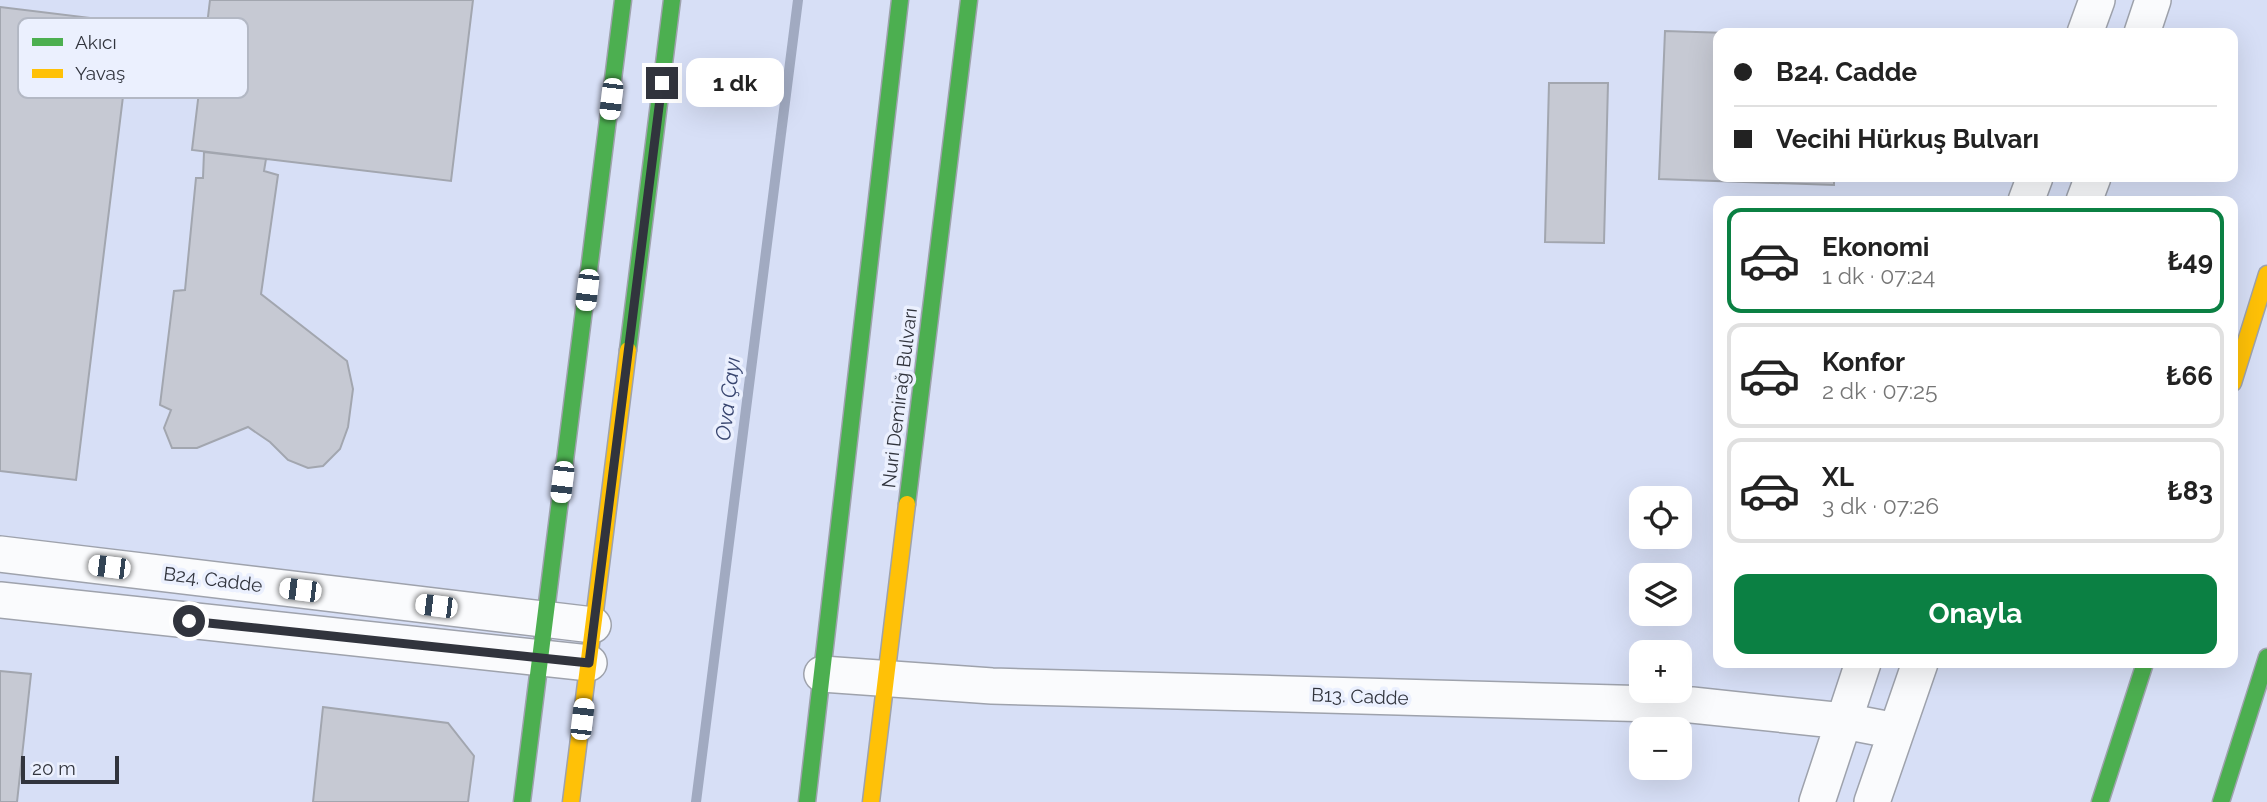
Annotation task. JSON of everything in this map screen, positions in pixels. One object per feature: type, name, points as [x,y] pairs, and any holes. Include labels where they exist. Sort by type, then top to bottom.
[{"type":"main road","points":[[522,802],[623,0]]},
{"type":"main road","points":[[571,802],[672,0]]},
{"type":"main road","points":[[807,802],[900,0]]},
{"type":"main road","name":"Nuri Demirağ Bulvarı","points":[[871,802],[969,0]]},
{"type":"main road","points":[[2238,367],[2267,274]]},
{"type":"main road","points":[[2221,802],[2267,657]]},
{"type":"main road","points":[[2100,802],[2143,668]]},
{"type":"street","points":[[2087,28],[2097,0]]},
{"type":"street","points":[[2144,28],[2153,0]]},
{"type":"street","name":"B24. Cadde","points":[[0,554],[593,625]]},
{"type":"street","points":[[0,600],[589,663]]},
{"type":"street","points":[[1817,802],[1861,668]]},
{"type":"street","points":[[1872,802],[1918,668]]},
{"type":"street","name":"B13. Cadde","points":[[822,674],[1006,686],[1692,705],[1844,721],[1896,731]]},
{"type":"shaded area","points":[[0,0],[2267,0],[2267,802],[0,802]]},
{"type":"building","points":[[210,0],[473,0],[451,181],[192,150],[198,98],[248,98],[248,18],[208,18]]},
{"type":"building","points":[[0,7],[91,18],[18,18],[18,98],[123,98],[76,480],[0,471]]},
{"type":"building","points":[[1665,31],[1713,33],[1713,181],[1659,179]]},
{"type":"building","points":[[1549,83],[1608,83],[1604,243],[1545,242]]},
{"type":"building","points":[[204,152],[266,159],[264,171],[278,175],[261,294],[347,361],[353,389],[348,427],[340,449],[323,466],[308,468],[288,460],[270,442],[248,427],[197,448],[172,448],[164,428],[171,410],[160,405],[174,291],[185,290],[196,178],[203,178]]},
{"type":"building","points":[[1746,182],[1834,182],[1834,185]]},
{"type":"building","points":[[0,671],[31,674],[17,802],[0,802]]},
{"type":"building","points":[[323,707],[448,723],[474,756],[468,802],[313,802]]},
{"type":"waterway","name":"Ova Çayı","points":[[696,802],[798,0]]},
{"type":"traffic: fast","points":[[522,802],[623,0]]},
{"type":"traffic: fast","points":[[628,350],[672,0]]},
{"type":"traffic: fast","points":[[807,802],[900,0]]},
{"type":"traffic: fast","points":[[907,504],[969,0]]},
{"type":"traffic: fast","points":[[2221,802],[2267,657]]},
{"type":"traffic: fast","points":[[2100,802],[2143,668]]},
{"type":"traffic: slow","points":[[2238,367],[2267,274]]},
{"type":"traffic: slow","points":[[571,802],[628,350]]},
{"type":"traffic: slow","points":[[871,802],[907,504]]},
{"type":"route","points":[[189,621],[589,663],[662,83]]}]
